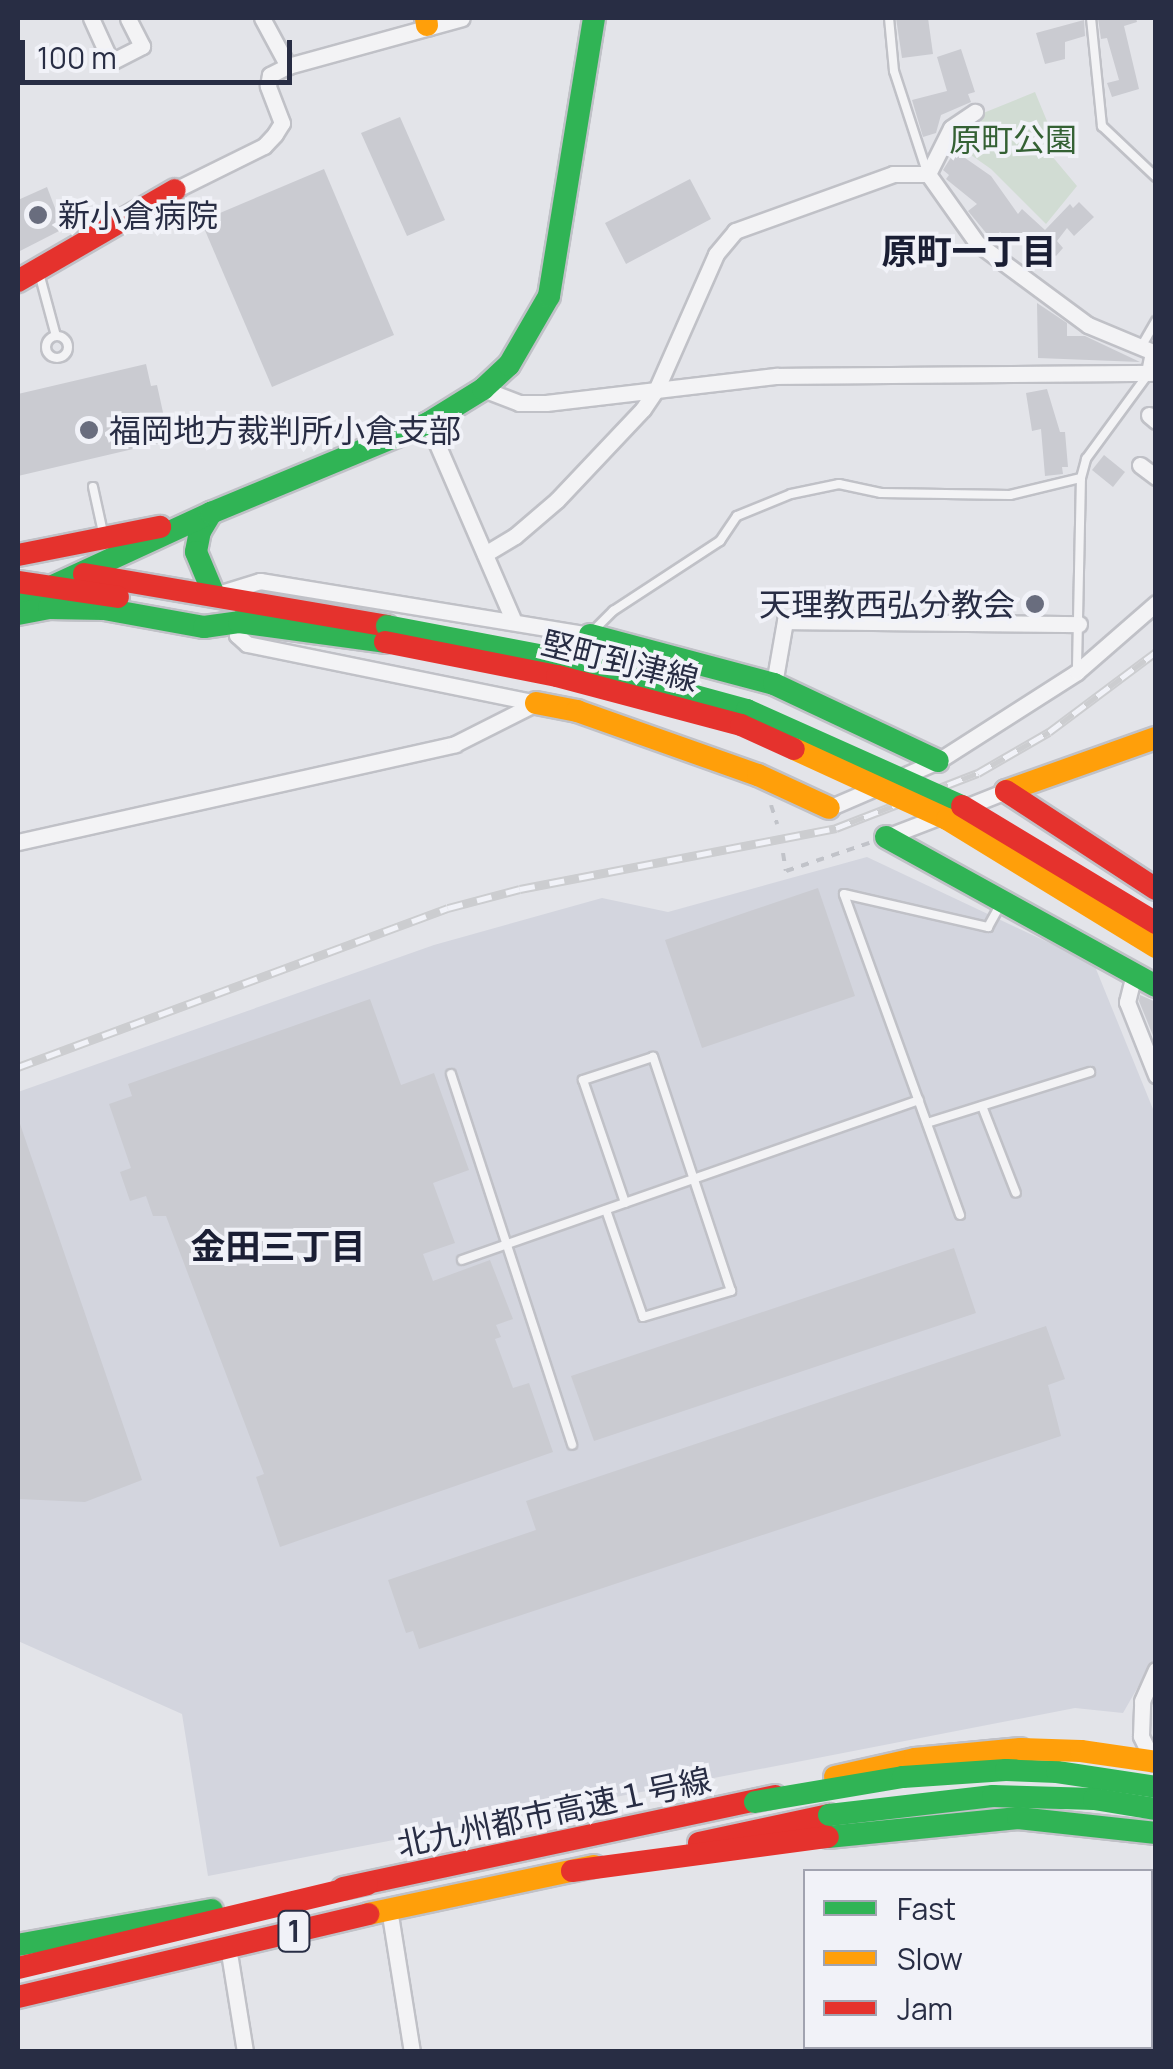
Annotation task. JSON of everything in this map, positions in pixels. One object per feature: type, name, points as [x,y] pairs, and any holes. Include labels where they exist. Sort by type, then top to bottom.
[{"type":"main road","points":[[18,555],[92,557],[428,424],[483,389],[527,340],[549,296],[594,18]]},
{"type":"main road","points":[[28,275],[175,190]]},
{"type":"main road","points":[[20,584],[54,578],[145,532],[211,513]]},
{"type":"main road","points":[[211,513],[200,531],[196,552],[214,595]]},
{"type":"main road","points":[[92,557],[102,594]]},
{"type":"main road","name":"堅町到津線","points":[[20,584],[92,557],[214,595],[557,676],[741,726],[947,820],[1156,947]]},
{"type":"main road","points":[[54,578],[102,594],[214,613],[239,622]]},
{"type":"main road","name":"堅町到津線","points":[[18,614],[74,607],[204,627],[239,622],[386,634],[560,660],[747,710],[960,804],[1156,924]]},
{"type":"main road","points":[[590,635],[774,684],[938,761]]},
{"type":"main road","points":[[536,703],[577,711],[758,774],[829,808]]},
{"type":"main road","points":[[1006,792],[1156,738]]},
{"type":"main road","points":[[1006,792],[1156,889]]},
{"type":"main road","points":[[886,837],[1156,986]]},
{"type":"main road","name":"北九州都市高速１号線","points":[[18,1968],[367,1884],[755,1802],[903,1777],[1006,1770],[1156,1774]]},
{"type":"main road","points":[[18,1955],[306,1905],[813,1799],[985,1776],[1156,1774],[1149,1813],[992,1805],[856,1822],[391,1921],[18,2011]]},
{"type":"main road","name":"1","points":[[572,1871],[830,1814],[993,1796],[1094,1799],[1149,1813]]},
{"type":"main road","points":[[572,1871],[964,1820],[1077,1820],[1156,1832]]},
{"type":"main road","name":"北九州都市高速１号線","points":[[18,1976],[352,1916],[572,1871]]},
{"type":"main road","name":"北九州都市高速１号線","points":[[18,1945],[367,1884]]},
{"type":"main road","name":"北九州都市高速１号線","points":[[18,1997],[352,1916]]},
{"type":"street","points":[[91,18],[112,62],[142,46],[128,18]]},
{"type":"street","points":[[262,18],[288,66]]},
{"type":"street","points":[[175,190],[264,146],[276,134],[282,124],[268,86],[270,75],[426,22],[462,18]]},
{"type":"street","points":[[928,174],[951,128],[975,112]]},
{"type":"street","points":[[485,554],[515,536],[557,500],[657,388],[716,254],[735,231],[893,174],[928,174]]},
{"type":"street","points":[[483,389],[519,403],[546,403],[776,376],[1152,373],[1153,352],[1088,325],[977,243],[928,174]]},
{"type":"street","points":[[428,424],[513,620]]},
{"type":"street","points":[[1140,465],[1156,478]]},
{"type":"street","points":[[214,595],[260,581],[590,635]]},
{"type":"street","points":[[829,808],[938,761],[1077,672],[1156,602]]},
{"type":"street","points":[[774,684],[784,621],[1079,624]]},
{"type":"street","points":[[239,622],[237,635],[247,644],[536,703]]},
{"type":"street","points":[[18,842],[455,744],[536,703]]},
{"type":"street","points":[[886,837],[1006,792]]},
{"type":"street","points":[[1134,974],[1128,1002],[1156,1075]]},
{"type":"street","points":[[1156,1670],[1142,1701],[1141,1736],[1156,1774]]},
{"type":"street","points":[[391,1921],[412,2052]]},
{"type":"street","points":[[230,1959],[245,2052]]},
{"type":"lane","points":[[889,18],[894,71],[928,174]]},
{"type":"lane","points":[[1091,18],[1102,126],[1156,177]]},
{"type":"lane","points":[[28,275],[56,336]]},
{"type":"lane","points":[[1141,348],[1156,321]]},
{"type":"lane","points":[[1077,672],[1082,478],[1086,459],[1152,373]]},
{"type":"lane","points":[[590,635],[612,612],[720,541],[736,516],[791,494],[840,484],[881,492],[1010,495],[1082,478]]},
{"type":"lane","points":[[92,557],[93,487]]},
{"type":"lane","points":[[960,1215],[844,894],[988,927],[1004,899]]},
{"type":"lane","points":[[606,1210],[644,1317],[731,1291],[653,1057],[583,1080],[625,1203]]},
{"type":"lane","points":[[927,1123],[1090,1072]]},
{"type":"lane","points":[[450,1074],[572,1445]]},
{"type":"lane","points":[[462,1260],[919,1100]]},
{"type":"lane","points":[[982,1106],[1016,1193]]},
{"type":"path","points":[[783,853],[786,870],[886,837]]},
{"type":"shaded area","points":[[867,857],[1094,964],[1155,1114],[1155,1657],[1123,1713],[1075,1708],[208,1876],[182,1714],[18,1641],[18,1092],[434,945],[602,898],[668,912]]},
{"type":"green space","name":"原町公園","points":[[1035,92],[1057,148],[1051,155],[1077,186],[1046,224],[991,169],[951,141],[961,122]]},
{"type":"building","points":[[896,18],[928,18],[933,54],[902,58]]},
{"type":"building","points":[[1098,18],[1136,18],[1137,22],[1124,26],[1139,89],[1112,97],[1107,83],[1119,80],[1107,38],[1101,39]]},
{"type":"building","points":[[1084,20],[1085,36],[1065,42],[1065,59],[1045,64],[1036,33]]},
{"type":"building","points":[[961,49],[975,92],[968,94],[971,102],[941,115],[936,133],[923,137],[912,100],[947,91],[937,57]]},
{"type":"building","points":[[400,117],[445,220],[407,236],[361,133]]},
{"type":"building","points":[[955,151],[991,176],[1018,214],[1022,209],[1045,230],[1070,204],[1073,208],[1079,202],[1094,217],[1074,236],[1067,228],[1057,241],[1063,248],[1056,256],[1026,232],[1014,245],[1000,232],[991,239],[968,211],[977,204],[946,179],[949,175],[943,170]]},
{"type":"building","points":[[324,169],[394,335],[272,387],[201,221]]},
{"type":"building","points":[[690,179],[711,219],[626,264],[605,223]]},
{"type":"building","name":"新小倉病院","points":[[47,187],[63,229],[18,252],[18,200]]},
{"type":"building","points":[[1037,303],[1067,323],[1067,336],[1085,336],[1140,362],[1038,358]]},
{"type":"building","name":"福岡地方裁判所小倉支部","points":[[146,364],[151,386],[157,385],[164,417],[158,418],[163,442],[18,476],[18,394]]},
{"type":"building","points":[[1047,389],[1060,432],[1065,432],[1068,467],[1062,467],[1063,474],[1045,476],[1041,429],[1032,431],[1026,393]]},
{"type":"building","points":[[1104,455],[1125,472],[1113,487],[1092,470]]},
{"type":"building","points":[[818,888],[855,996],[702,1048],[665,940]]},
{"type":"building","points":[[1140,995],[1156,1002],[1156,1043],[1139,1001]]},
{"type":"building","points":[[370,999],[401,1085],[434,1073],[469,1170],[433,1183],[455,1243],[423,1254],[433,1281],[490,1260],[513,1319],[496,1325],[501,1337],[495,1339],[513,1388],[529,1383],[553,1452],[280,1547],[256,1477],[264,1474],[166,1216],[153,1216],[146,1196],[130,1201],[120,1172],[131,1168],[109,1104],[132,1096],[128,1084]]},
{"type":"building","points":[[18,1118],[142,1480],[85,1502],[18,1499]]},
{"type":"building","points":[[954,1248],[976,1313],[594,1441],[571,1376]]},
{"type":"building","points":[[1046,1326],[1065,1379],[1048,1385],[1061,1436],[419,1649],[413,1631],[406,1633],[388,1580],[536,1530],[526,1501]]},
{"type":"railway","points":[[18,1067],[448,908],[520,889],[836,828],[978,773],[1049,732],[1156,652]]},
{"type":"traffic: fast","points":[[18,602],[211,513],[428,423],[483,389],[509,365],[549,296],[594,18]]},
{"type":"traffic: fast","points":[[211,513],[200,531],[196,552],[214,595]]},
{"type":"traffic: fast","points":[[18,614],[49,608],[104,609],[204,627],[239,622],[385,642]]},
{"type":"traffic: fast","points":[[387,626],[560,659],[747,710],[962,806]]},
{"type":"traffic: fast","points":[[590,635],[774,684],[938,761]]},
{"type":"traffic: fast","points":[[886,837],[1156,986]]},
{"type":"traffic: fast","points":[[755,1802],[903,1777],[1006,1770],[1057,1772],[1156,1787]]},
{"type":"traffic: fast","points":[[829,1815],[993,1796],[1094,1799],[1156,1809]]},
{"type":"traffic: fast","points":[[828,1837],[1018,1818],[1156,1833]]},
{"type":"traffic: fast","points":[[18,1945],[212,1910]]},
{"type":"traffic: slow","points":[[426,18],[427,25]]},
{"type":"traffic: slow","points":[[536,703],[577,711],[758,775],[829,808]]},
{"type":"traffic: slow","points":[[1006,791],[1156,738]]},
{"type":"traffic: slow","points":[[794,749],[947,819],[1156,947]]},
{"type":"traffic: slow","points":[[835,1777],[915,1759],[1021,1749]]},
{"type":"traffic: slow","points":[[1021,1749],[1081,1751],[1156,1762]]},
{"type":"traffic: slow","points":[[368,1914],[594,1866]]},
{"type":"traffic: jam","points":[[18,281],[175,190]]},
{"type":"traffic: jam","points":[[18,555],[160,527]]},
{"type":"traffic: jam","points":[[84,574],[387,626]]},
{"type":"traffic: jam","points":[[18,582],[118,597]]},
{"type":"traffic: jam","points":[[385,642],[557,676],[741,725],[794,749]]},
{"type":"traffic: jam","points":[[1006,791],[1156,889]]},
{"type":"traffic: jam","points":[[962,806],[1156,923]]},
{"type":"traffic: jam","points":[[343,1888],[775,1796]]},
{"type":"traffic: jam","points":[[699,1843],[829,1815]]},
{"type":"traffic: jam","points":[[572,1871],[828,1837]]},
{"type":"traffic: jam","points":[[18,1968],[367,1884]]},
{"type":"traffic: jam","points":[[18,1997],[368,1914]]},
{"type":"place","name":"新小倉病院","points":[[38,215]]},
{"type":"place","name":"福岡地方裁判所小倉支部","points":[[89,430]]},
{"type":"place","name":"天理教西弘分教会","points":[[1035,604]]},
{"type":"district","name":"原町一丁目","points":[[969,251]]},
{"type":"district","name":"金田三丁目","points":[[278,1246]]}]
